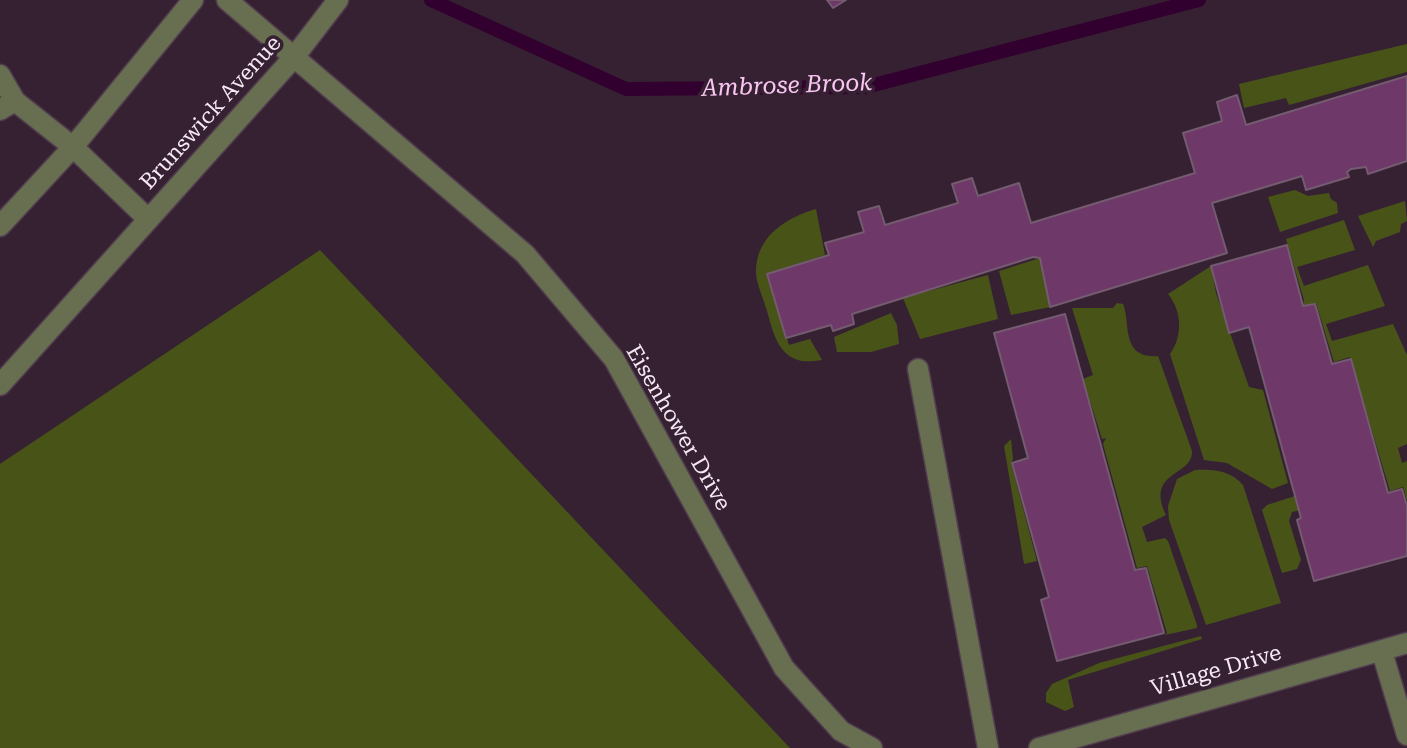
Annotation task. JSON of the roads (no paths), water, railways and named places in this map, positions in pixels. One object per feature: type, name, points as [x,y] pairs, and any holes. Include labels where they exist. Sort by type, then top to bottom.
[{"type":"street","points":[[0,226],[73,147],[193,0]]},
{"type":"street","name":"Eisenhower Drive","points":[[227,0],[525,254],[614,359],[784,668],[841,731],[872,748]]},
{"type":"street","name":"Brunswick Avenue","points":[[0,385],[295,56],[338,0]]},
{"type":"street","points":[[0,75],[7,105]]},
{"type":"street","name":"Brunswick Avenue","points":[[7,105],[73,147],[148,219]]},
{"type":"street","points":[[918,369],[988,748]]},
{"type":"street","name":"Village Drive","points":[[1039,748],[1407,643]]},
{"type":"street","points":[[1382,652],[1407,735]]},
{"type":"waterway","name":"Ambrose Brook","points":[[431,0],[626,89],[866,87],[1199,0]]}]
